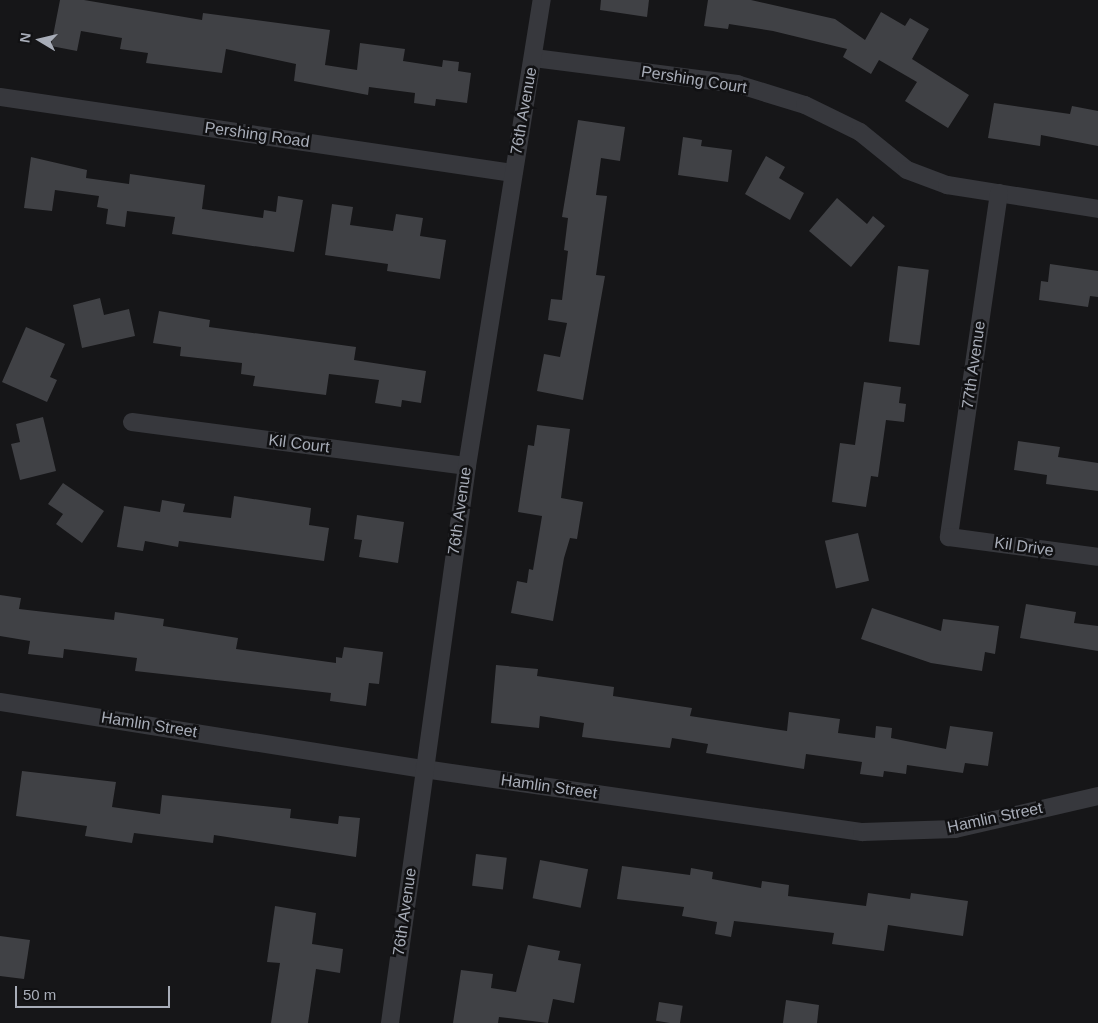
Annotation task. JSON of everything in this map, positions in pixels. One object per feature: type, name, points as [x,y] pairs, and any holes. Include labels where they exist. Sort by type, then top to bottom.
[{"type":"street","name":"76th Avenue","points":[[390,1023],[466,466],[542,0]]},
{"type":"street","name":"Pershing Court","points":[[534,58],[737,84],[805,105],[860,132],[907,170],[947,185],[1098,209]]},
{"type":"street","name":"Pershing Road","points":[[0,97],[513,172]]},
{"type":"street","name":"77th Avenue","points":[[949,537],[999,193]]},
{"type":"street","name":"Kil Court","points":[[132,422],[466,466]]},
{"type":"street","name":"Kil Drive","points":[[949,537],[1098,557]]},
{"type":"street","name":"Hamlin Street","points":[[0,702],[424,769],[862,832],[955,830],[1098,796]]},
{"type":"building","points":[[60,0],[84,0],[202,20],[203,13],[330,30],[325,65],[357,70],[360,43],[405,49],[403,61],[442,67],[443,60],[459,62],[458,71],[471,73],[467,103],[436,99],[435,106],[414,103],[415,93],[369,87],[368,95],[294,81],[296,64],[226,49],[222,73],[146,63],[148,53],[120,49],[122,38],[81,31],[77,51],[51,46]]},
{"type":"building","points":[[601,0],[649,0],[647,17],[600,10]]},
{"type":"building","points":[[708,0],[751,0],[835,19],[865,40],[881,12],[905,26],[910,18],[929,29],[912,59],[969,95],[948,128],[905,101],[917,82],[879,60],[871,74],[843,57],[847,49],[773,31],[729,24],[728,29],[704,26]]},
{"type":"building","points":[[994,103],[1070,114],[1072,106],[1098,111],[1098,146],[1041,135],[1040,146],[988,138]]},
{"type":"building","points":[[578,120],[625,127],[620,161],[601,158],[596,195],[607,196],[596,275],[605,276],[583,400],[537,391],[544,354],[560,357],[567,323],[548,320],[551,299],[562,300],[568,251],[564,250],[568,218],[562,217]]},
{"type":"building","points":[[683,137],[702,140],[701,146],[732,150],[728,182],[678,175]]},
{"type":"building","points":[[766,156],[785,167],[779,178],[804,193],[790,220],[745,194]]},
{"type":"building","points":[[31,157],[87,170],[86,178],[129,184],[130,174],[205,185],[202,209],[263,218],[264,210],[276,212],[278,196],[303,200],[294,252],[172,234],[175,217],[127,211],[125,227],[106,224],[108,209],[97,207],[99,196],[55,190],[52,211],[24,208]]},
{"type":"building","points":[[837,198],[867,224],[873,216],[885,226],[851,267],[809,231]]},
{"type":"building","points":[[332,204],[353,207],[350,225],[393,231],[396,214],[423,218],[420,236],[446,240],[440,279],[387,271],[388,264],[325,255]]},
{"type":"building","points":[[1050,264],[1098,271],[1098,297],[1090,296],[1088,307],[1039,300],[1041,281],[1048,282]]},
{"type":"building","points":[[898,266],[929,270],[920,345],[889,341]]},
{"type":"building","points":[[100,298],[104,315],[129,309],[135,336],[82,348],[73,305]]},
{"type":"building","points":[[159,311],[210,320],[209,327],[356,347],[354,360],[426,371],[421,403],[402,400],[401,407],[375,403],[379,380],[329,374],[326,395],[253,386],[255,376],[241,374],[242,363],[180,356],[181,347],[153,343]]},
{"type":"building","points":[[26,327],[65,344],[50,377],[57,380],[47,402],[2,382]]},
{"type":"building","points":[[864,382],[901,387],[899,403],[906,404],[904,422],[886,420],[878,477],[871,476],[866,507],[832,502],[840,443],[855,445]]},
{"type":"building","points":[[43,417],[56,471],[20,480],[11,444],[20,442],[16,424]]},
{"type":"building","points":[[537,425],[570,429],[561,498],[583,502],[577,539],[570,538],[564,558],[553,621],[511,613],[517,581],[527,583],[529,569],[533,570],[542,516],[518,512],[528,445],[534,446]]},
{"type":"building","points":[[1018,441],[1060,447],[1058,457],[1098,463],[1098,491],[1046,484],[1047,475],[1014,470]]},
{"type":"building","points":[[63,483],[104,511],[82,543],[56,524],[63,514],[48,504]]},
{"type":"building","points":[[234,496],[311,508],[309,525],[329,528],[324,561],[179,541],[178,547],[145,541],[143,551],[117,547],[124,506],[160,512],[162,500],[185,504],[183,512],[231,518]]},
{"type":"building","points":[[357,515],[404,522],[398,563],[359,557],[362,540],[354,539]]},
{"type":"building","points":[[858,533],[869,581],[836,588],[825,541]]},
{"type":"building","points":[[0,595],[21,598],[19,609],[114,620],[115,612],[164,619],[163,626],[238,638],[236,649],[336,663],[336,657],[342,658],[344,647],[383,652],[379,684],[369,683],[366,706],[330,701],[331,693],[135,671],[137,658],[64,649],[63,658],[28,654],[30,641],[0,636]]},
{"type":"building","points":[[1026,604],[1076,612],[1074,623],[1098,626],[1098,651],[1020,638]]},
{"type":"building","points":[[872,608],[941,631],[943,619],[999,626],[995,654],[985,652],[982,671],[931,663],[861,639]]},
{"type":"building","points":[[496,665],[538,669],[537,676],[614,687],[613,696],[692,708],[690,716],[787,731],[789,712],[840,719],[838,733],[875,738],[876,726],[892,728],[891,738],[946,749],[950,726],[993,732],[988,766],[965,763],[963,773],[907,765],[906,774],[884,771],[883,777],[860,774],[862,762],[806,754],[804,769],[706,753],[708,744],[672,738],[670,748],[582,737],[584,723],[540,716],[539,728],[491,723]]},
{"type":"building","points":[[22,771],[116,782],[112,807],[160,814],[162,795],[291,809],[290,818],[338,824],[339,816],[360,818],[356,857],[214,835],[213,843],[134,833],[132,843],[85,836],[87,826],[16,816]]},
{"type":"building","points":[[476,854],[507,858],[503,890],[472,886]]},
{"type":"building","points":[[540,860],[588,869],[581,908],[533,898]]},
{"type":"building","points":[[622,866],[690,875],[691,868],[713,872],[712,879],[761,888],[762,881],[789,885],[788,896],[866,906],[868,893],[910,899],[911,893],[968,901],[963,936],[888,925],[884,951],[832,944],[834,933],[734,921],[731,937],[715,934],[717,922],[682,916],[684,907],[617,899]]},
{"type":"building","points":[[275,906],[316,913],[312,944],[343,949],[340,973],[316,969],[308,1023],[271,1023],[280,963],[267,962]]},
{"type":"building","points":[[0,936],[30,940],[24,979],[0,976]]},
{"type":"building","points":[[528,945],[560,951],[558,960],[581,964],[574,1003],[553,999],[548,1023],[499,1017],[498,1023],[453,1023],[461,970],[493,974],[491,988],[516,992]]},
{"type":"building","points":[[786,1000],[819,1005],[817,1023],[783,1023]]},
{"type":"building","points":[[659,1002],[683,1006],[680,1023],[656,1021]]}]
